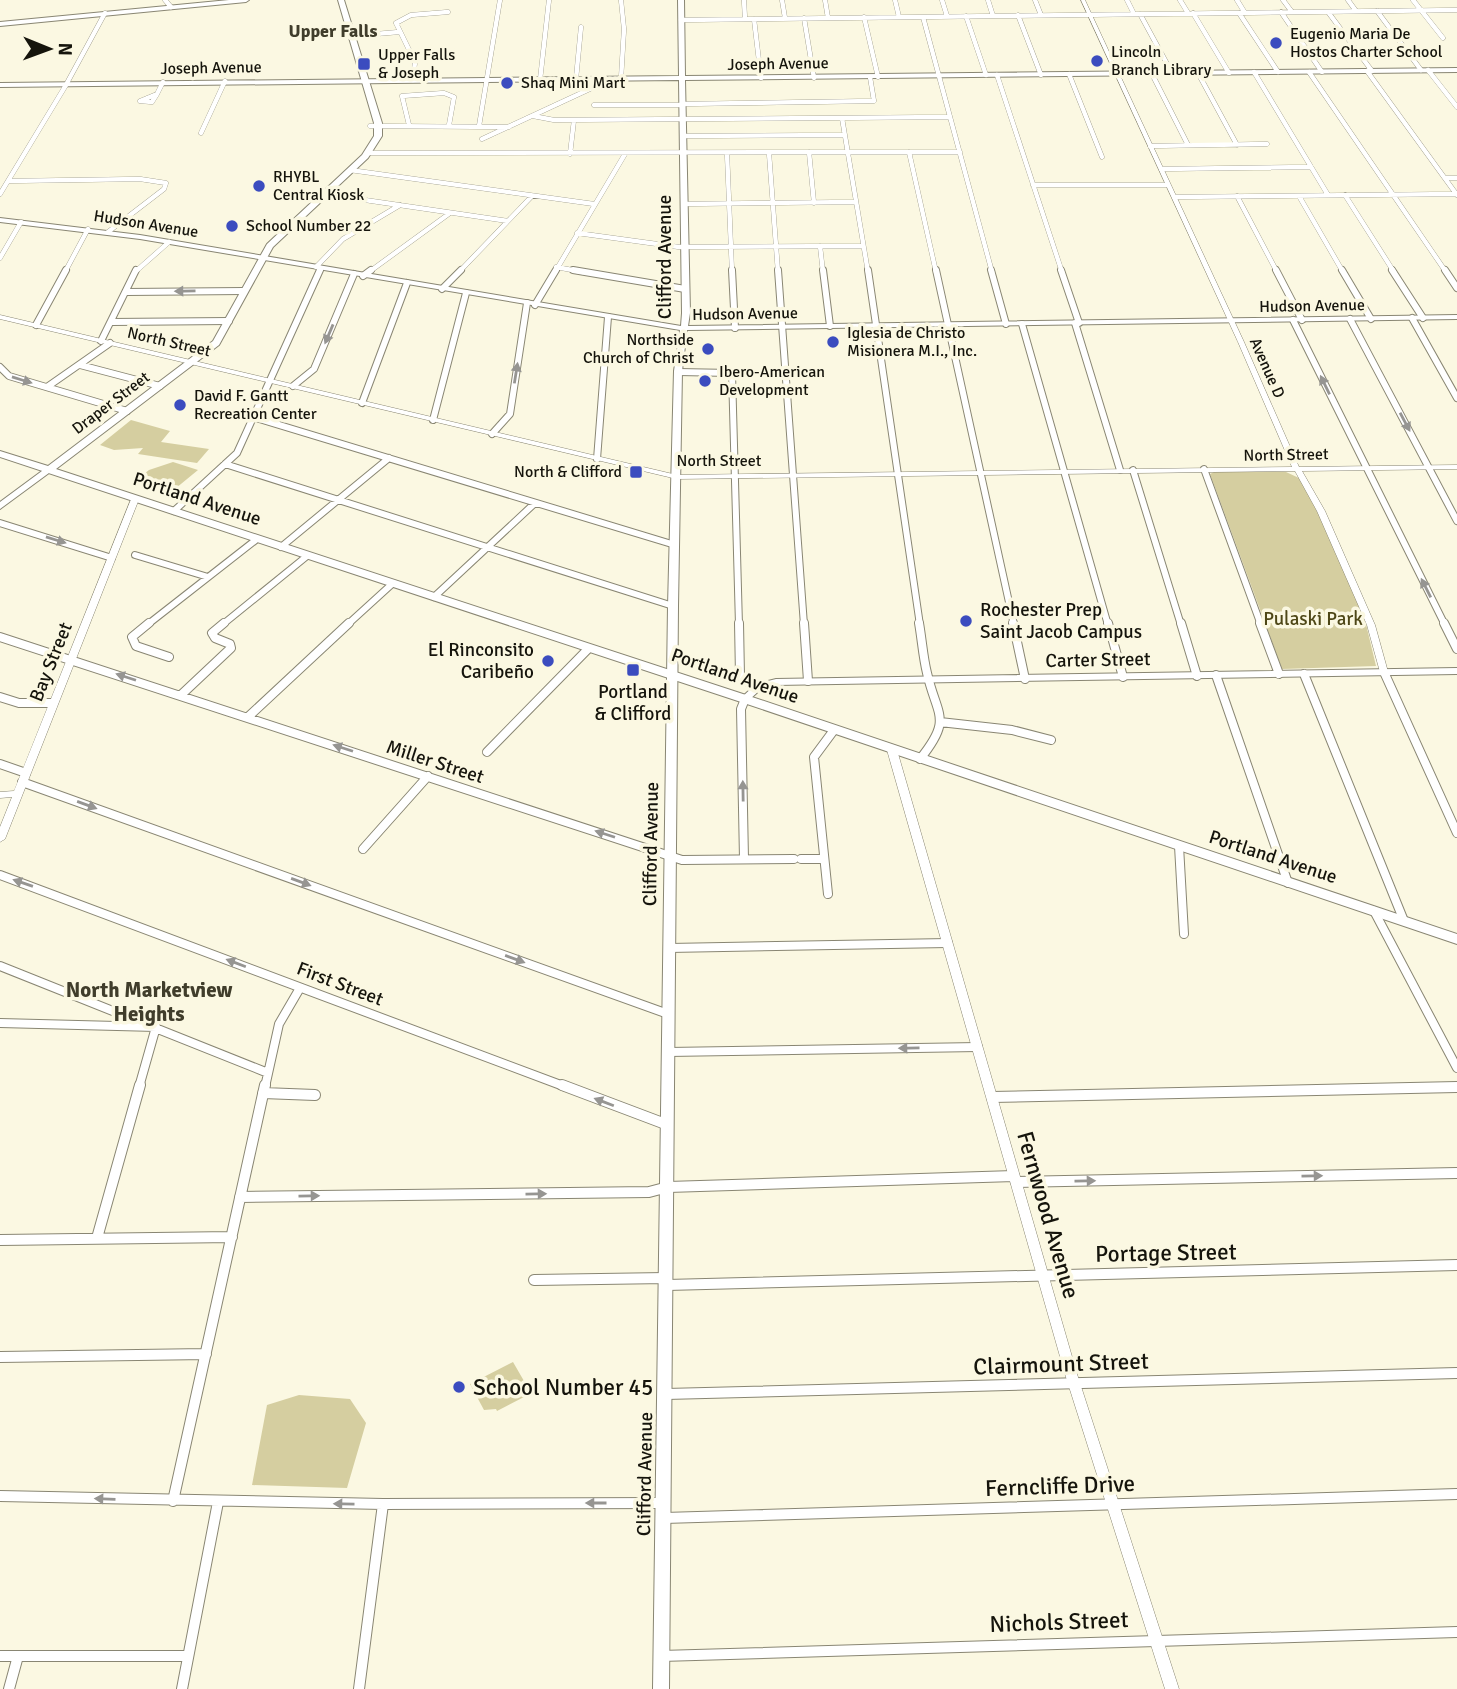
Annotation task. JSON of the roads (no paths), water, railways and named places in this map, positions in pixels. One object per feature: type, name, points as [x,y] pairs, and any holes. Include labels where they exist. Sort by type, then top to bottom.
[{"type":"main road","points":[[0,24],[246,0]]},
{"type":"main road","points":[[334,0],[378,136],[367,153]]},
{"type":"main road","points":[[341,0],[361,80]]},
{"type":"main road","name":"Clifford Avenue","points":[[661,1689],[673,606],[678,372],[685,329],[681,0]]},
{"type":"main road","name":"Joseph Avenue","points":[[0,85],[1457,70]]},
{"type":"main road","name":"Draper Street","points":[[49,470],[216,343],[275,240],[367,153]]},
{"type":"main road","name":"Hudson Avenue","points":[[0,220],[108,232],[685,329],[1457,317]]},
{"type":"main road","name":"Portland Avenue","points":[[0,454],[745,699],[1457,939]]},
{"type":"main road","points":[[0,506],[49,470]]},
{"type":"main road","name":"Carter Street","points":[[756,688],[768,683],[808,681],[1457,671]]},
{"type":"main road","points":[[745,699],[756,688]]},
{"type":"street","points":[[165,0],[171,7]]},
{"type":"street","points":[[479,126],[500,0]]},
{"type":"street","points":[[540,79],[549,0]]},
{"type":"street","points":[[621,0],[621,79]]},
{"type":"street","points":[[744,0],[745,19]]},
{"type":"street","points":[[782,0],[785,18]]},
{"type":"street","points":[[825,0],[828,18]]},
{"type":"street","points":[[895,0],[899,17]]},
{"type":"street","points":[[942,0],[947,16]]},
{"type":"street","points":[[988,0],[993,16]]},
{"type":"street","points":[[1035,0],[1041,15]]},
{"type":"street","name":"Avenue D","points":[[1083,0],[1297,469],[1321,511],[1373,630],[1384,672]]},
{"type":"street","points":[[1127,0],[1172,73]]},
{"type":"street","points":[[1180,0],[1229,72]]},
{"type":"street","points":[[1237,0],[1245,13]]},
{"type":"street","points":[[1283,0],[1292,12]]},
{"type":"street","points":[[1348,0],[1356,11]]},
{"type":"street","points":[[1413,0],[1443,38]]},
{"type":"street","points":[[681,20],[1457,10]]},
{"type":"street","points":[[1377,11],[1457,107]]},
{"type":"street","points":[[414,80],[415,62],[396,24],[404,18],[448,12]]},
{"type":"street","points":[[1281,12],[1322,72]]},
{"type":"street","points":[[1328,12],[1457,194]]},
{"type":"street","points":[[0,194],[105,13]]},
{"type":"street","points":[[1239,13],[1278,72]]},
{"type":"street","points":[[1018,15],[1041,75]]},
{"type":"street","points":[[966,16],[986,75]]},
{"type":"street","points":[[864,17],[878,77]]},
{"type":"street","points":[[923,17],[1006,324]]},
{"type":"street","points":[[804,18],[814,78]]},
{"type":"street","points":[[754,19],[761,78]]},
{"type":"street","points":[[576,79],[581,27]]},
{"type":"street","points":[[352,36],[398,32]]},
{"type":"street","points":[[1254,72],[1328,195]]},
{"type":"street","points":[[1309,72],[1457,288]]},
{"type":"street","points":[[1198,73],[1237,145]]},
{"type":"street","points":[[1069,74],[1102,157]]},
{"type":"street","points":[[1153,74],[1188,145]]},
{"type":"street","points":[[997,75],[1077,323],[1120,470]]},
{"type":"street","points":[[594,105],[874,101],[870,77]]},
{"type":"street","points":[[482,139],[593,88],[600,79]]},
{"type":"street","points":[[201,133],[225,81]]},
{"type":"street","points":[[157,94],[163,82]]},
{"type":"street","points":[[408,125],[402,96],[444,93],[454,97],[449,125]]},
{"type":"street","points":[[1448,96],[1457,96]]},
{"type":"street","points":[[533,116],[551,120],[950,117]]},
{"type":"street","points":[[842,118],[877,326],[927,676],[940,722],[940,732],[920,760]]},
{"type":"street","points":[[570,154],[574,120]]},
{"type":"street","points":[[374,126],[509,127]]},
{"type":"street","points":[[684,136],[845,135]]},
{"type":"street","points":[[1150,146],[1267,144]]},
{"type":"street","points":[[809,152],[814,203]]},
{"type":"street","points":[[909,152],[950,325],[1025,679]]},
{"type":"street","points":[[367,153],[960,152]]},
{"type":"street","points":[[727,153],[735,328]]},
{"type":"street","points":[[769,153],[808,681]]},
{"type":"street","points":[[492,434],[510,414],[531,304],[625,154]]},
{"type":"street","points":[[1161,169],[1311,167]]},
{"type":"street","points":[[350,170],[594,204]]},
{"type":"street","points":[[1445,178],[1457,178]]},
{"type":"street","points":[[8,181],[145,179],[166,183],[164,189],[108,232]]},
{"type":"street","points":[[1033,185],[1168,185]]},
{"type":"street","points":[[324,194],[508,221]]},
{"type":"street","points":[[1174,197],[1457,194]]},
{"type":"street","points":[[1345,195],[1423,318]]},
{"type":"street","points":[[442,289],[532,196]]},
{"type":"street","points":[[1237,196],[1302,320]]},
{"type":"street","points":[[1299,196],[1371,319]]},
{"type":"street","points":[[684,204],[856,202]]},
{"type":"street","points":[[174,512],[237,453],[319,268],[343,239],[400,205]]},
{"type":"street","points":[[293,386],[314,369],[358,275],[450,213]]},
{"type":"street","points":[[0,258],[21,222]]},
{"type":"street","points":[[36,326],[88,229]]},
{"type":"street","points":[[577,233],[685,247],[863,246]]},
{"type":"street","points":[[101,341],[137,268],[169,242]]},
{"type":"street","points":[[820,246],[831,327]]},
{"type":"street","points":[[556,267],[685,289]]},
{"type":"street","points":[[362,403],[407,284]]},
{"type":"street","points":[[126,292],[244,290]]},
{"type":"street","points":[[433,420],[466,293]]},
{"type":"street","name":"North Street","points":[[0,317],[677,477],[1457,467]]},
{"type":"street","points":[[597,459],[608,317]]},
{"type":"street","points":[[1412,318],[1457,398]]},
{"type":"street","points":[[1350,319],[1457,521]]},
{"type":"street","points":[[1293,320],[1457,649]]},
{"type":"street","points":[[111,322],[229,321]]},
{"type":"street","points":[[1021,324],[1123,677]]},
{"type":"street","points":[[47,387],[110,343]]},
{"type":"street","points":[[80,365],[160,386]]},
{"type":"street","points":[[0,368],[9,376],[127,411]]},
{"type":"street","points":[[678,372],[732,373],[740,676],[756,688]]},
{"type":"street","points":[[253,417],[675,545]]},
{"type":"street","points":[[281,547],[389,458]]},
{"type":"street","points":[[225,464],[673,606]]},
{"type":"street","points":[[1133,470],[1197,676]]},
{"type":"street","points":[[1204,470],[1279,674]]},
{"type":"street","name":"Bay Street","points":[[0,839],[135,499]]},
{"type":"street","points":[[434,597],[536,503]]},
{"type":"street","points":[[0,523],[112,558]]},
{"type":"street","points":[[169,657],[136,646],[132,637],[257,539]]},
{"type":"street","points":[[135,555],[208,577]]},
{"type":"street","points":[[181,695],[231,648],[230,644],[215,638],[212,633],[307,556]]},
{"type":"street","points":[[248,717],[392,584]]},
{"type":"street","name":"Miller Street","points":[[0,637],[682,860],[824,859]]},
{"type":"street","points":[[487,752],[588,649]]},
{"type":"street","points":[[1384,672],[1457,833]]},
{"type":"street","points":[[1304,674],[1404,921]]},
{"type":"street","points":[[1216,675],[1288,883]]},
{"type":"street","points":[[0,697],[19,703],[54,703]]},
{"type":"street","points":[[744,859],[741,709],[745,699]]},
{"type":"street","points":[[940,722],[1012,730],[1051,740]]},
{"type":"street","points":[[828,894],[814,757],[834,730]]},
{"type":"street","name":"Fernwood Avenue","points":[[892,750],[1074,1382],[1172,1689]]},
{"type":"street","points":[[0,764],[24,777],[668,1014]]},
{"type":"street","points":[[363,849],[428,776]]},
{"type":"street","points":[[0,795],[18,794]]},
{"type":"street","points":[[1179,846],[1184,934]]},
{"type":"street","name":"First Street","points":[[0,875],[668,1125]]},
{"type":"street","points":[[1374,911],[1457,1068]]},
{"type":"street","points":[[669,948],[948,943]]},
{"type":"street","points":[[0,966],[268,1073]]},
{"type":"street","points":[[173,1501],[279,1024],[300,988]]},
{"type":"street","points":[[0,1023],[156,1027]]},
{"type":"street","points":[[97,1238],[156,1027]]},
{"type":"street","points":[[668,1052],[978,1047]]},
{"type":"street","points":[[992,1097],[1457,1087]]},
{"type":"street","points":[[263,1093],[315,1095]]},
{"type":"street","points":[[240,1197],[649,1192],[667,1187],[1457,1173]]},
{"type":"street","points":[[0,1240],[232,1237]]},
{"type":"street","name":"Portage Street","points":[[534,1280],[667,1282],[1457,1265]]},
{"type":"street","points":[[0,1357],[206,1354]]},
{"type":"street","name":"Clairmount Street","points":[[666,1394],[1457,1373]]},
{"type":"street","name":"Ferncliffe Drive","points":[[0,1496],[664,1510],[1114,1505],[1457,1494]]},
{"type":"street","points":[[182,1689],[218,1502]]},
{"type":"street","points":[[359,1689],[383,1504]]},
{"type":"street","name":"Nichols Street","points":[[662,1656],[1457,1632]]},
{"type":"street","points":[[0,1656],[188,1656]]},
{"type":"street","points":[[9,1689],[18,1656]]},
{"type":"place","name":"Eugenio Maria De Hostos Charter School","points":[[1276,43]]},
{"type":"place","name":"Lincoln Branch Library","points":[[1097,61]]},
{"type":"place","name":"Upper Falls & Joseph","points":[[364,64]]},
{"type":"place","name":"Shaq Mini Mart","points":[[507,83]]},
{"type":"place","name":"RHYBL Central Kiosk","points":[[259,186]]},
{"type":"place","name":"School Number 22","points":[[232,226]]},
{"type":"place","name":"Iglesia de Christo Misionera M.I., Inc.","points":[[833,342]]},
{"type":"place","name":"Northside Church of Christ","points":[[708,349]]},
{"type":"place","name":"Ibero-American Development","points":[[705,381]]},
{"type":"place","name":"David F. Gantt Recreation Center","points":[[180,405]]},
{"type":"place","name":"North & Clifford","points":[[636,472]]},
{"type":"place","name":"Rochester Prep Saint Jacob Campus","points":[[966,621]]},
{"type":"place","name":"El Rinconsito Caribeño","points":[[548,661]]},
{"type":"place","name":"Portland & Clifford","points":[[633,670]]},
{"type":"place","name":"School Number 45","points":[[459,1387]]},
{"type":"district","name":"Upper Falls","points":[[333,31]]},
{"type":"district","name":"North Marketview Heights","points":[[149,1002]]},
{"type":"park label","name":"Pulaski Park","points":[[1313,619]]}]
